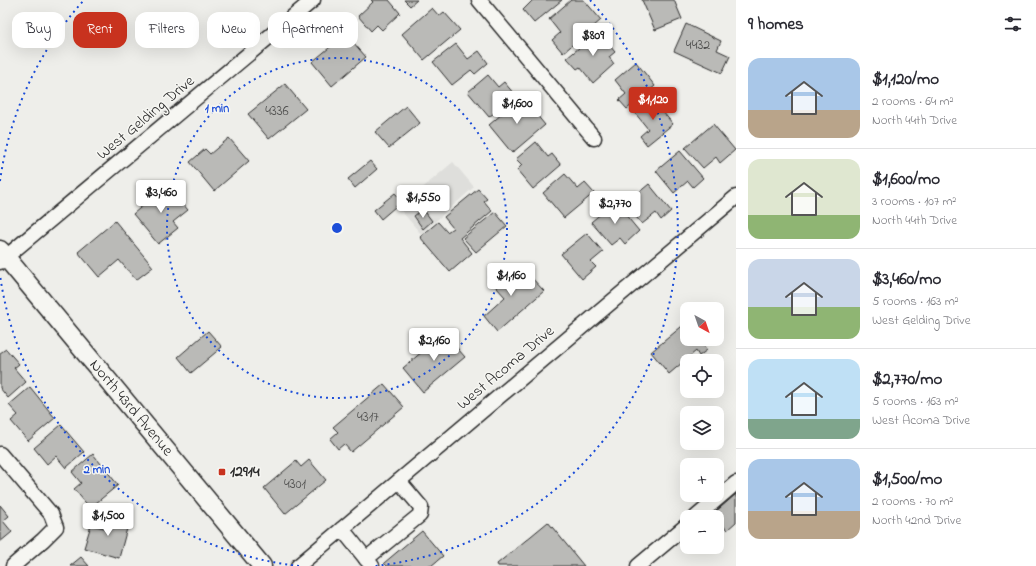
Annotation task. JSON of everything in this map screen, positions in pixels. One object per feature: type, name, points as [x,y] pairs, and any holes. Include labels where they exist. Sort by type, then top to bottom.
[{"type":"main road","name":"North 43rd Avenue","points":[[2,256],[262,566]]},
{"type":"street","name":"West Gelding Drive","points":[[2,256],[313,0]]},
{"type":"street","points":[[480,0],[594,138]]},
{"type":"street","name":"West Acoma Drive","points":[[298,566],[736,197]]},
{"type":"street","points":[[0,454],[50,514],[56,527],[44,540],[13,566]]},
{"type":"street","points":[[342,529],[369,562],[420,515],[421,507],[399,480]]},
{"type":"street","points":[[704,510],[736,483]]},
{"type":"street","points":[[638,566],[680,531]]},
{"type":"shaded area","points":[[453,162],[474,187],[421,234],[399,208]]},
{"type":"building","points":[[371,0],[389,0],[400,13],[382,30],[377,25],[371,31],[358,16],[373,2]]},
{"type":"building","points":[[404,0],[417,0],[410,6]]},
{"type":"building","points":[[533,0],[562,0],[534,23],[523,10]]},
{"type":"building","points":[[571,0],[584,0],[601,20],[563,53],[552,40],[560,33],[549,19]]},
{"type":"building","points":[[642,0],[674,0],[682,19],[655,30]]},
{"type":"building","points":[[432,8],[439,16],[444,12],[460,30],[424,60],[402,34]]},
{"type":"building","points":[[686,24],[721,41],[717,50],[730,56],[722,73],[674,51]]},
{"type":"building","points":[[598,32],[615,52],[609,57],[614,64],[593,83],[580,67],[577,69],[567,58]]},
{"type":"building","points":[[456,44],[468,59],[479,51],[488,63],[475,74],[471,70],[452,85],[433,62]]},
{"type":"building","points":[[329,48],[358,48],[366,57],[332,86],[312,62]]},
{"type":"building","points":[[636,62],[655,86],[627,109],[619,100],[626,94],[615,80]]},
{"type":"building","points":[[488,75],[498,87],[504,82],[515,95],[489,117],[468,92]]},
{"type":"building","points":[[285,84],[306,109],[269,139],[248,114]]},
{"type":"building","points":[[522,97],[545,125],[512,153],[489,125]]},
{"type":"building","points":[[652,99],[673,124],[647,145],[640,136],[648,129],[635,113]]},
{"type":"building","points":[[406,106],[420,123],[389,148],[375,132]]},
{"type":"building","points":[[713,124],[735,150],[720,163],[716,157],[703,168],[685,148]]},
{"type":"building","points":[[229,138],[249,161],[214,191],[190,162],[205,149],[210,154]]},
{"type":"building","points":[[536,142],[548,157],[552,154],[561,165],[533,189],[517,170],[522,165],[516,159]]},
{"type":"building","points":[[680,151],[703,178],[693,187],[688,181],[674,193],[656,171]]},
{"type":"building","points":[[370,161],[377,169],[355,188],[348,179]]},
{"type":"building","points":[[565,174],[578,189],[585,183],[594,193],[564,218],[543,193]]},
{"type":"building","points":[[649,184],[671,211],[661,220],[656,213],[642,224],[625,204]]},
{"type":"building","points":[[167,185],[188,210],[173,222],[178,228],[158,244],[133,214]]},
{"type":"building","points":[[478,189],[487,199],[484,201],[492,211],[460,238],[472,253],[450,272],[420,237],[438,222],[447,232],[453,228],[444,217]]},
{"type":"building","points":[[395,193],[402,201],[381,219],[374,210]]},
{"type":"building","points":[[615,202],[639,231],[625,244],[620,238],[611,245],[591,222]]},
{"type":"building","points":[[423,209],[432,221],[423,229],[414,216]]},
{"type":"building","points":[[495,212],[507,226],[476,252],[463,238]]},
{"type":"building","points":[[115,221],[153,267],[136,280],[119,260],[99,277],[78,252]]},
{"type":"building","points":[[587,233],[603,252],[591,262],[596,267],[582,279],[561,254]]},
{"type":"building","points":[[501,265],[518,284],[529,275],[544,291],[497,332],[484,316],[505,297],[487,277]]},
{"type":"building","points":[[680,328],[680,346],[704,346],[707,350],[702,354],[698,354],[696,351],[692,354],[680,354],[680,365],[669,374],[651,352]]},
{"type":"building","points":[[208,331],[222,347],[191,373],[178,357]]},
{"type":"building","points":[[444,333],[465,357],[423,392],[403,368]]},
{"type":"building","points":[[6,349],[19,364],[14,368],[26,382],[8,398],[0,388],[0,353]]},
{"type":"building","points":[[384,384],[404,407],[351,452],[344,444],[338,449],[330,439],[338,432],[333,427]]},
{"type":"building","points":[[30,387],[55,418],[28,441],[11,421],[18,415],[9,405]]},
{"type":"building","points":[[61,425],[84,452],[66,468],[56,456],[47,464],[34,448]]},
{"type":"building","points":[[93,454],[118,485],[90,508],[74,489],[81,483],[72,472]]},
{"type":"building","points":[[309,460],[326,480],[285,514],[264,488],[296,461],[301,467]]},
{"type":"building","points":[[736,494],[736,522],[727,530],[724,527],[724,510],[718,510]]},
{"type":"building","points":[[0,505],[9,516],[3,521],[12,532],[0,542]]},
{"type":"building","points":[[107,516],[129,521],[119,558],[84,548],[91,525],[104,528]]},
{"type":"building","points":[[548,522],[584,566],[498,566],[497,564]]},
{"type":"building","points":[[422,531],[443,556],[431,566],[387,566],[384,563]]},
{"type":"building","points":[[81,557],[89,566],[70,566]]},
{"type":"place","name":"12914","points":[[222,472]]}]
